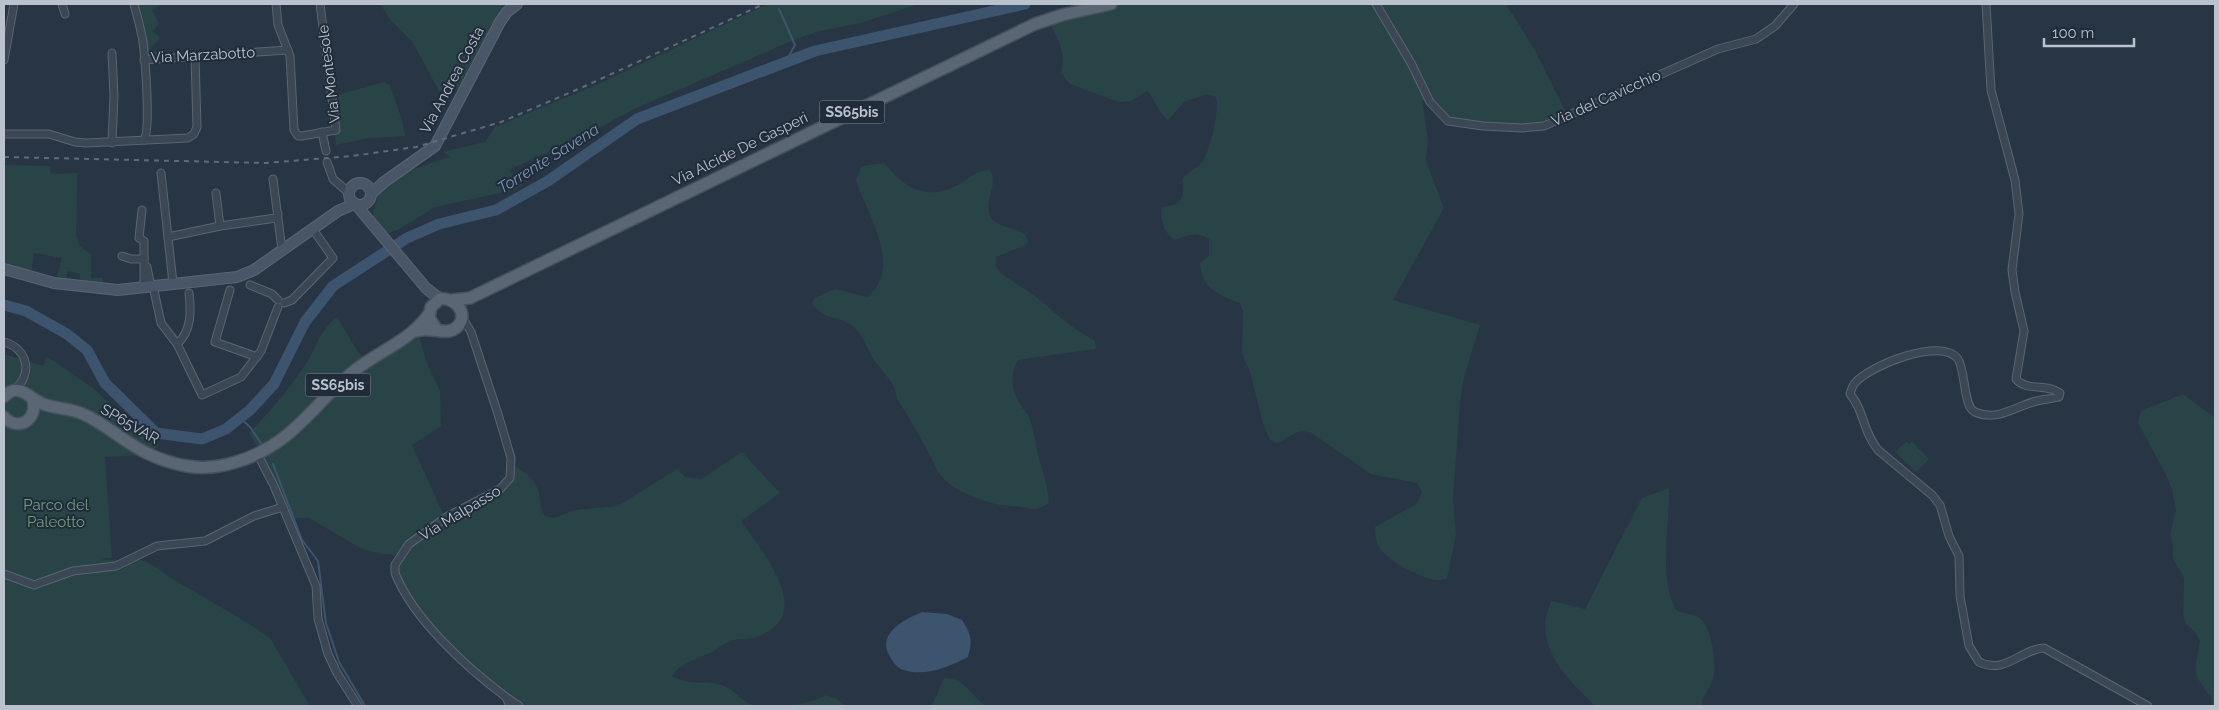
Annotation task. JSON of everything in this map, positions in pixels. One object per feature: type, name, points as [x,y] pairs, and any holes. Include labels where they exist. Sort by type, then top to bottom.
[{"type":"main road","name":"Via Alcide De Gasperi","points":[[448,300],[470,298],[999,40],[1062,15],[1111,4]]},
{"type":"main road","name":"Via Andrea Costa","points":[[369,193],[435,146],[500,22],[512,5]]},
{"type":"main road","points":[[369,193],[356,184],[352,187],[352,200],[426,288],[436,296],[458,305],[461,314]]},
{"type":"main road","points":[[4,269],[30,278],[68,286],[118,290],[172,283],[189,288],[230,285],[248,280],[282,250],[312,228],[352,200],[369,193]]},
{"type":"main road","points":[[369,193],[369,220]]},
{"type":"main road","points":[[426,288],[430,297],[430,322],[437,330]]},
{"type":"main road","points":[[456,328],[464,304],[470,298]]},
{"type":"main road","name":"SS65bis","points":[[430,311],[436,301],[448,300]]},
{"type":"main road","name":"SP65VAR","points":[[416,331],[430,311]]},
{"type":"main road","name":"SP65VAR","points":[[54,408],[82,414],[113,430],[142,451],[185,466],[206,468],[229,464],[261,454],[308,417],[355,370],[416,331],[424,328],[437,330]]},
{"type":"main road","name":"SS65bis","points":[[437,330],[447,332],[456,328]]},
{"type":"main road","points":[[6,395],[24,391],[31,396],[35,410],[33,415]]},
{"type":"main road","name":"SS65bis","points":[[31,396],[54,408]]},
{"type":"main road","points":[[4,417],[7,421],[18,424],[29,420],[41,410],[54,408]]},
{"type":"street","points":[[4,60],[14,4]]},
{"type":"street","points":[[62,4],[65,14]]},
{"type":"street","name":"Via Marzabotto","points":[[134,4],[141,32],[144,60],[288,50]]},
{"type":"street","points":[[276,4],[278,25],[290,56],[294,130],[298,136],[322,132],[326,151]]},
{"type":"street","name":"Via Montesole","points":[[320,4],[336,130],[322,132]]},
{"type":"street","name":"Via del Cavicchio","points":[[1376,4],[1411,63],[1430,102],[1448,121],[1482,126],[1522,128],[1544,126],[1718,49],[1756,39],[1775,26],[1794,4]]},
{"type":"street","points":[[1986,4],[1991,90],[2015,180],[2019,214],[2012,270],[2024,331],[2016,379],[2024,386],[2054,388],[2060,393],[2059,397],[2036,401],[2002,415],[1985,415],[1972,411],[1968,405],[1963,374],[1958,360],[1951,352],[1941,350],[1926,351],[1879,367],[1854,384],[1850,394],[1858,404],[1863,423],[1871,441],[1878,450],[1932,495],[1940,505],[1949,536],[1959,556],[1960,596],[1969,646],[1979,662],[1994,666],[2018,659],[2030,650],[2044,648],[2148,706]]},
{"type":"street","points":[[112,53],[114,96],[112,143]]},
{"type":"street","points":[[4,134],[49,134],[75,142],[112,143],[188,138],[194,134],[196,127],[195,57]]},
{"type":"street","points":[[144,60],[148,118],[144,140]]},
{"type":"street","points":[[327,162],[332,178],[352,200]]},
{"type":"street","points":[[161,173],[172,283]]},
{"type":"street","points":[[273,179],[282,250]]},
{"type":"street","points":[[216,193],[220,226]]},
{"type":"street","points":[[142,210],[139,238],[144,241],[145,262],[143,268],[149,287],[161,323],[178,344],[202,395],[241,377],[261,351],[280,304],[292,300],[333,258],[312,228]]},
{"type":"street","points":[[168,236],[276,218],[278,214]]},
{"type":"street","points":[[122,256],[145,262]]},
{"type":"street","points":[[248,280],[272,294],[280,304]]},
{"type":"street","points":[[230,285],[215,342],[257,356]]},
{"type":"street","points":[[178,344],[186,333],[192,312],[189,288]]},
{"type":"street","name":"Via Malpasso","points":[[461,314],[473,337],[511,458],[510,478],[500,489],[448,516],[409,544],[395,568],[398,580],[426,622],[462,661],[508,700],[519,706]]},
{"type":"street","points":[[456,328],[464,326],[473,337]]},
{"type":"street","points":[[4,342],[15,346],[23,356],[25,365],[23,381],[31,396]]},
{"type":"street","points":[[6,395],[23,381]]},
{"type":"street","points":[[261,454],[316,586],[318,619],[328,654],[337,673],[358,706]]},
{"type":"street","points":[[4,574],[34,584],[73,571],[116,566],[157,546],[205,541],[254,516],[283,506]]},
{"type":"green space","points":[[138,4],[161,4],[152,10],[159,24],[153,31],[160,38],[150,48],[159,53],[161,49],[166,53],[146,55],[147,36],[144,35]]},
{"type":"green space","points":[[380,4],[517,4],[458,94],[455,86],[439,91],[413,43],[390,19]]},
{"type":"green space","points":[[768,4],[919,4],[860,23],[816,32],[794,40],[632,110],[592,132],[509,170],[523,185],[514,190],[435,207],[401,228],[379,238],[373,222],[375,206],[381,191],[394,180],[413,170],[450,157],[443,152],[485,142],[495,127],[594,86]]},
{"type":"green space","points":[[1097,4],[1506,4],[1533,47],[1566,113],[1534,127],[1460,126],[1422,100],[1428,142],[1426,161],[1444,208],[1393,300],[1480,325],[1464,377],[1460,401],[1453,499],[1456,535],[1447,578],[1433,579],[1408,570],[1385,554],[1377,542],[1375,527],[1416,504],[1422,493],[1417,483],[1371,474],[1310,432],[1300,431],[1277,443],[1270,440],[1263,424],[1251,375],[1242,353],[1243,311],[1239,303],[1224,297],[1212,289],[1201,272],[1200,263],[1209,256],[1209,239],[1197,234],[1175,240],[1165,230],[1162,217],[1161,207],[1173,205],[1180,200],[1183,192],[1182,180],[1200,165],[1205,157],[1211,140],[1217,111],[1216,97],[1207,94],[1184,102],[1168,120],[1161,113],[1147,91],[1131,101],[1119,102],[1070,84],[1061,73],[1061,49],[1044,13]]},
{"type":"green space","points":[[384,82],[390,85],[402,120],[405,136],[369,138],[336,145],[330,97]]},
{"type":"green space","points":[[884,163],[911,187],[920,191],[930,192],[952,188],[983,170],[991,170],[993,182],[988,211],[990,216],[999,224],[1025,234],[1028,244],[996,257],[996,266],[1002,274],[1035,296],[1071,326],[1095,341],[1096,349],[1018,360],[1013,372],[1012,384],[1015,396],[1028,415],[1047,489],[1049,503],[1044,506],[1031,509],[995,504],[964,493],[947,482],[939,473],[897,399],[894,387],[874,361],[858,332],[851,325],[823,314],[812,304],[814,298],[835,289],[868,297],[878,284],[882,270],[879,240],[856,180],[862,166]]},
{"type":"green space","points":[[4,165],[51,166],[50,174],[77,173],[76,236],[80,246],[91,254],[91,278],[103,278],[103,284],[80,282],[80,274],[68,271],[66,279],[57,276],[62,258],[34,253],[31,273],[4,263]]},
{"type":"green space","points":[[337,317],[358,352],[368,361],[418,331],[426,361],[440,391],[441,426],[412,445],[444,516],[496,490],[506,480],[513,464],[535,484],[543,513],[545,516],[553,518],[575,510],[618,506],[677,469],[685,477],[701,479],[742,452],[780,493],[741,521],[772,566],[780,583],[784,599],[783,614],[774,627],[753,638],[730,641],[686,664],[672,676],[686,681],[722,685],[755,706],[513,706],[466,668],[399,586],[398,555],[381,554],[362,549],[309,518],[287,518],[278,488],[263,455],[249,433],[292,383],[309,359],[327,327]]},
{"type":"green space","name":"Parco del Paleotto","points":[[4,354],[44,366],[46,356],[93,388],[148,439],[160,446],[146,455],[105,457],[112,558],[99,559],[137,559],[146,562],[270,638],[310,706],[4,706]]},
{"type":"green space","points":[[2183,394],[2215,418],[2215,706],[2212,706],[2212,698],[2197,677],[2196,666],[2200,641],[2195,632],[2186,624],[2183,615],[2184,578],[2173,558],[2170,534],[2176,510],[2172,490],[2138,423],[2141,411]]},
{"type":"green space","points":[[1906,442],[1909,444],[1912,442],[1929,459],[1916,472],[1895,452]]},
{"type":"green space","points":[[1669,488],[1666,550],[1667,582],[1676,610],[1698,617],[1707,628],[1714,655],[1712,683],[1703,698],[1702,706],[1595,706],[1562,671],[1551,651],[1547,640],[1545,624],[1551,601],[1585,609],[1642,498]]},
{"type":"green space","points":[[944,678],[963,684],[986,706],[932,706]]},
{"type":"green space","points":[[826,695],[835,698],[846,706],[771,706],[806,703]]},
{"type":"water","points":[[922,612],[947,614],[962,620],[970,637],[968,657],[944,668],[927,672],[909,671],[897,666],[886,647],[890,633],[908,618]]},
{"type":"waterway","name":"Torrente Savena","points":[[4,305],[26,311],[67,334],[87,350],[105,383],[156,433],[202,439],[226,429],[250,410],[274,384],[305,322],[333,286],[407,238],[439,224],[496,210],[548,181],[637,119],[815,51],[1025,4]]},
{"type":"waterway","points":[[779,9],[795,45],[785,63]]},
{"type":"waterway","points":[[240,418],[250,427],[261,443]]},
{"type":"waterway","points":[[273,464],[302,540],[318,561],[326,623],[339,662],[365,706]]},
{"type":"railway","points":[[4,157],[266,163],[352,156],[416,147],[501,122],[583,87],[764,4]]}]
